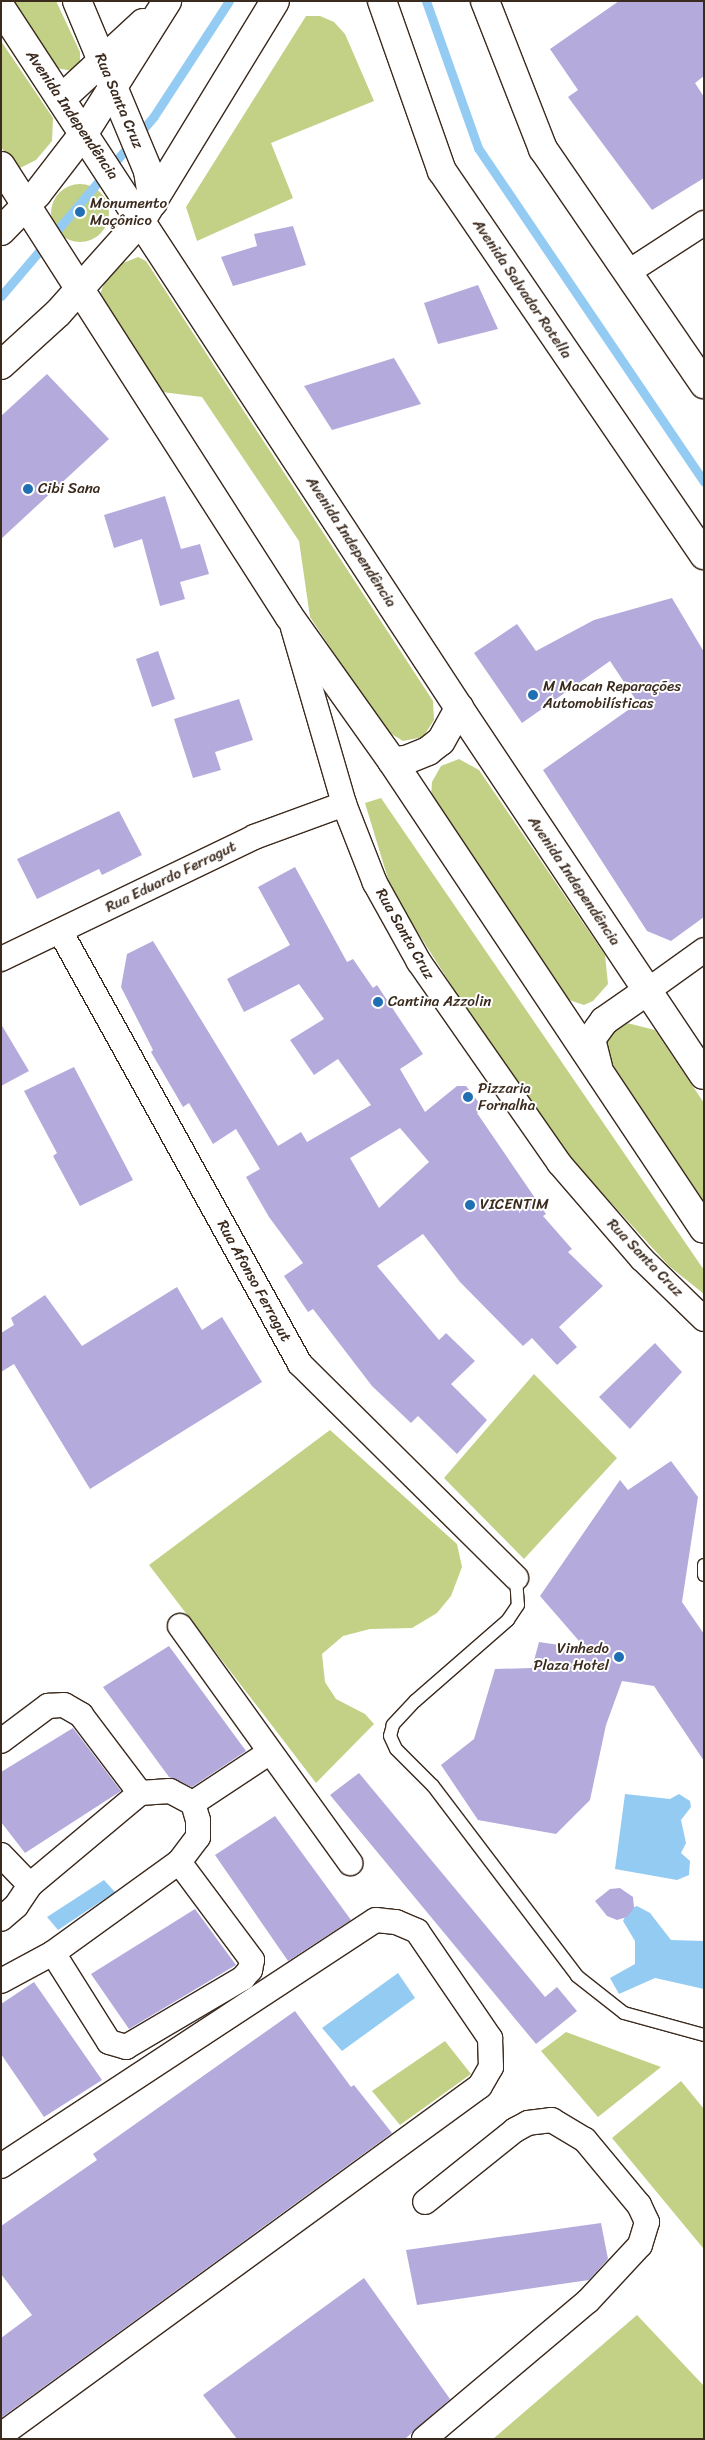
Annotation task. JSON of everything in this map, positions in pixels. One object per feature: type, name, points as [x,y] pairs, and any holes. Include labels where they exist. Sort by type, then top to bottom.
[{"type":"main road","name":"Rua Santa Cruz","points":[[77,1],[148,171],[147,211]]},
{"type":"main road","points":[[61,99],[167,1]]},
{"type":"main road","points":[[1,231],[28,204],[84,133],[114,89],[167,1]]},
{"type":"main road","name":"Avenida Salvador Rotella","points":[[382,1],[442,171],[704,555]]},
{"type":"main road","points":[[485,1],[543,149],[704,384]]},
{"type":"main road","points":[[1,365],[58,313],[147,211],[276,5]]},
{"type":"main road","name":"Avenida Independência","points":[[1,8],[84,133],[147,211],[459,708],[704,1075]]},
{"type":"main road","points":[[1,166],[81,286],[290,616],[392,760],[704,1229]]},
{"type":"main road","points":[[392,760],[406,760],[428,751],[441,740],[459,708]]},
{"type":"main road","points":[[601,1074],[591,1039],[604,1021],[647,991]]},
{"type":"street","points":[[627,273],[704,223]]},
{"type":"street","name":"Rua Santa Cruz","points":[[290,616],[344,804],[375,883],[419,962],[487,1063],[559,1163],[642,1259],[704,1319]]},
{"type":"street","name":"Rua Eduardo Ferragut","points":[[1,959],[254,836],[344,804]]},
{"type":"street","name":"Rua Afonso Ferragut","points":[[60,931],[300,1364],[516,1578]]},
{"type":"street","points":[[647,991],[704,950]]},
{"type":"street","points":[[180,1626],[350,1863]]},
{"type":"street","points":[[1,1741],[48,1706],[64,1706],[82,1715],[140,1793]]},
{"type":"street","points":[[193,1803],[270,1752]]},
{"type":"street","points":[[1,1919],[16,1906],[30,1885],[140,1793],[170,1792],[193,1803],[198,1820],[198,1837],[179,1862],[53,1953],[1,1980]]},
{"type":"street","points":[[1,1855],[30,1885]]},
{"type":"street","points":[[53,1953],[109,2042],[126,2047],[243,1978],[250,1970],[252,1960],[179,1862]]},
{"type":"street","points":[[1,2166],[376,1920],[396,1922],[417,1931],[490,2038],[490,2067],[480,2086],[1,2436]]},
{"type":"street","points":[[424,2439],[588,2301],[640,2245],[647,2222],[639,2206],[585,2140],[552,2120],[528,2123],[515,2130],[425,2202]]},
{"type":"lane","points":[[704,1565],[704,1575]]},
{"type":"lane","points":[[516,1578],[518,1605],[508,1620],[415,1702],[393,1725],[390,1736],[396,1749],[434,1786],[578,1976],[624,2013],[704,2035]]},
{"type":"green space","points":[[6,1],[56,1],[80,52],[80,67],[73,71],[56,68]]},
{"type":"green space","points":[[306,16],[320,16],[334,22],[345,34],[374,101],[271,143],[293,198],[197,241],[186,207]]},
{"type":"green space","points":[[1,41],[53,118],[52,141],[36,160],[20,168],[13,165],[1,147]]},
{"type":"green space","points":[[80,184],[96,189],[104,197],[109,213],[104,229],[96,237],[80,242],[64,237],[56,229],[51,213],[56,197],[64,189]]},
{"type":"green space","points":[[138,257],[146,261],[433,701],[434,720],[423,737],[403,741],[385,730],[310,617],[299,541],[202,397],[162,392],[104,308],[99,297],[105,281],[123,263]]},
{"type":"green space","points":[[459,759],[479,770],[605,955],[608,984],[593,1001],[584,1005],[563,998],[431,797],[432,782],[441,766]]},
{"type":"green space","points":[[381,798],[704,1270],[704,1294],[669,1266],[561,1148],[478,1027],[392,892],[365,803]]},
{"type":"green space","points":[[627,1023],[655,1030],[704,1103],[704,1207],[608,1061],[606,1044],[610,1034]]},
{"type":"green space","points":[[534,1374],[617,1458],[524,1559],[444,1478]]},
{"type":"green space","points":[[330,1430],[457,1544],[462,1567],[451,1596],[437,1613],[412,1628],[370,1629],[343,1636],[322,1654],[325,1682],[336,1699],[365,1714],[374,1724],[316,1783],[149,1565]]},
{"type":"green space","points":[[566,2032],[661,2067],[598,2117],[541,2051]]},
{"type":"green space","points":[[445,2041],[471,2074],[400,2125],[372,2091]]},
{"type":"green space","points":[[681,2081],[704,2109],[703,2248],[612,2138]]},
{"type":"green space","points":[[637,2315],[704,2386],[704,2439],[493,2439]]},
{"type":"water","points":[[625,1794],[670,1799],[679,1794],[690,1801],[691,1807],[681,1820],[686,1843],[681,1853],[690,1861],[689,1875],[677,1880],[615,1869]]},
{"type":"water","points":[[104,1880],[115,1892],[58,1930],[47,1917]]},
{"type":"water","points":[[637,1906],[650,1913],[671,1940],[704,1941],[704,1989],[655,1978],[619,1994],[610,1978],[635,1964],[635,1941],[623,1921],[628,1910]]},
{"type":"water","points":[[398,1973],[415,1998],[342,2051],[322,2028]]},
{"type":"building","points":[[619,1],[704,1],[704,76],[695,83],[704,97],[704,178],[652,210],[568,97],[578,90],[550,49]]},
{"type":"building","points":[[293,226],[306,265],[233,286],[221,257],[257,246],[254,234]]},
{"type":"building","points":[[478,285],[498,329],[438,344],[424,303]]},
{"type":"building","points":[[394,358],[421,404],[332,430],[304,386]]},
{"type":"building","name":"Cibi Sana","points":[[47,374],[109,439],[1,539],[1,416]]},
{"type":"building","points":[[165,496],[181,549],[200,544],[209,574],[180,582],[185,599],[160,606],[142,539],[114,548],[104,515]]},
{"type":"building","points":[[672,598],[704,652],[704,917],[671,941],[647,931],[543,770],[638,703],[610,661],[522,723],[474,653],[517,624],[536,651],[594,620]]},
{"type":"building","points":[[158,651],[175,699],[152,707],[136,659]]},
{"type":"building","points":[[239,699],[253,740],[215,752],[221,770],[193,778],[174,719]]},
{"type":"building","points":[[119,811],[142,855],[102,875],[99,869],[37,899],[17,859]]},
{"type":"building","points":[[295,867],[347,962],[353,959],[373,988],[377,985],[423,1054],[400,1069],[425,1112],[457,1086],[466,1086],[483,1108],[477,1113],[546,1214],[543,1216],[572,1249],[568,1252],[603,1286],[559,1327],[577,1347],[557,1365],[532,1338],[523,1346],[460,1282],[423,1234],[377,1266],[439,1340],[446,1333],[475,1361],[451,1384],[487,1420],[457,1454],[418,1416],[411,1423],[372,1386],[313,1309],[308,1312],[284,1276],[303,1263],[269,1217],[246,1177],[260,1169],[236,1129],[213,1144],[189,1103],[183,1107],[151,1052],[153,1050],[121,987],[127,954],[153,941],[278,1146],[301,1132],[307,1142],[371,1105],[338,1059],[314,1075],[290,1040],[324,1019],[299,984],[244,1012],[227,979],[290,945],[258,887]],"holes":[[[400,1128],[429,1162],[379,1208],[350,1158]]]},
{"type":"building","points":[[1,1024],[29,1071],[1,1086]]},
{"type":"building","points":[[74,1067],[133,1180],[80,1206],[53,1156],[57,1153],[24,1091]]},
{"type":"building","points":[[177,1287],[202,1330],[222,1317],[262,1382],[90,1489],[14,1364],[1,1372],[1,1333],[14,1325],[11,1318],[45,1295],[82,1346]]},
{"type":"building","points":[[655,1343],[682,1372],[630,1429],[599,1397]]},
{"type":"building","name":"Vinhedo Plaza Hotel","points":[[671,1461],[698,1497],[682,1602],[704,1634],[704,1761],[654,1686],[622,1681],[606,1725],[590,1800],[556,1834],[478,1820],[441,1765],[474,1739],[495,1669],[532,1668],[539,1642],[586,1649],[540,1596],[620,1480],[628,1490]]},
{"type":"building","points":[[169,1646],[246,1751],[192,1787],[169,1777],[103,1687]]},
{"type":"building","points":[[73,1728],[121,1791],[25,1853],[1,1822],[1,1772]]},
{"type":"building","points":[[359,1773],[545,1997],[557,1987],[577,2011],[536,2044],[330,1795]]},
{"type":"building","points":[[275,1816],[351,1920],[288,1961],[215,1855]]},
{"type":"building","points":[[620,1888],[633,1897],[634,1908],[627,1917],[617,1920],[607,1916],[595,1901],[610,1889]]},
{"type":"building","points":[[195,1909],[236,1965],[129,2029],[91,1974]]},
{"type":"building","points":[[34,1982],[102,2080],[44,2117],[1,2054],[1,2004]]},
{"type":"building","points":[[295,2011],[351,2087],[354,2085],[392,2133],[1,2418],[1,2338],[32,2315],[1,2274],[1,2226],[97,2160],[93,2154]]},
{"type":"building","points":[[601,2223],[608,2259],[589,2280],[417,2305],[406,2250]]},
{"type":"building","points":[[364,2278],[450,2399],[405,2439],[237,2439],[203,2395]]},
{"type":"waterway","points":[[1,296],[154,116],[229,1]]},
{"type":"waterway","points":[[426,1],[478,148],[704,482]]},
{"type":"place","name":"Monumento Maçônico","points":[[80,212]]},
{"type":"place","name":"Cibi Sana","points":[[28,489]]},
{"type":"place","name":"M Macan Reparações Automobilísticas","points":[[533,695]]},
{"type":"place","name":"Cantina Azzolin","points":[[378,1002]]},
{"type":"place","name":"Pizzaria Fornalha","points":[[468,1097]]},
{"type":"place","name":"VICENTIM","points":[[470,1205]]},
{"type":"place","name":"Vinhedo Plaza Hotel","points":[[619,1657]]}]
